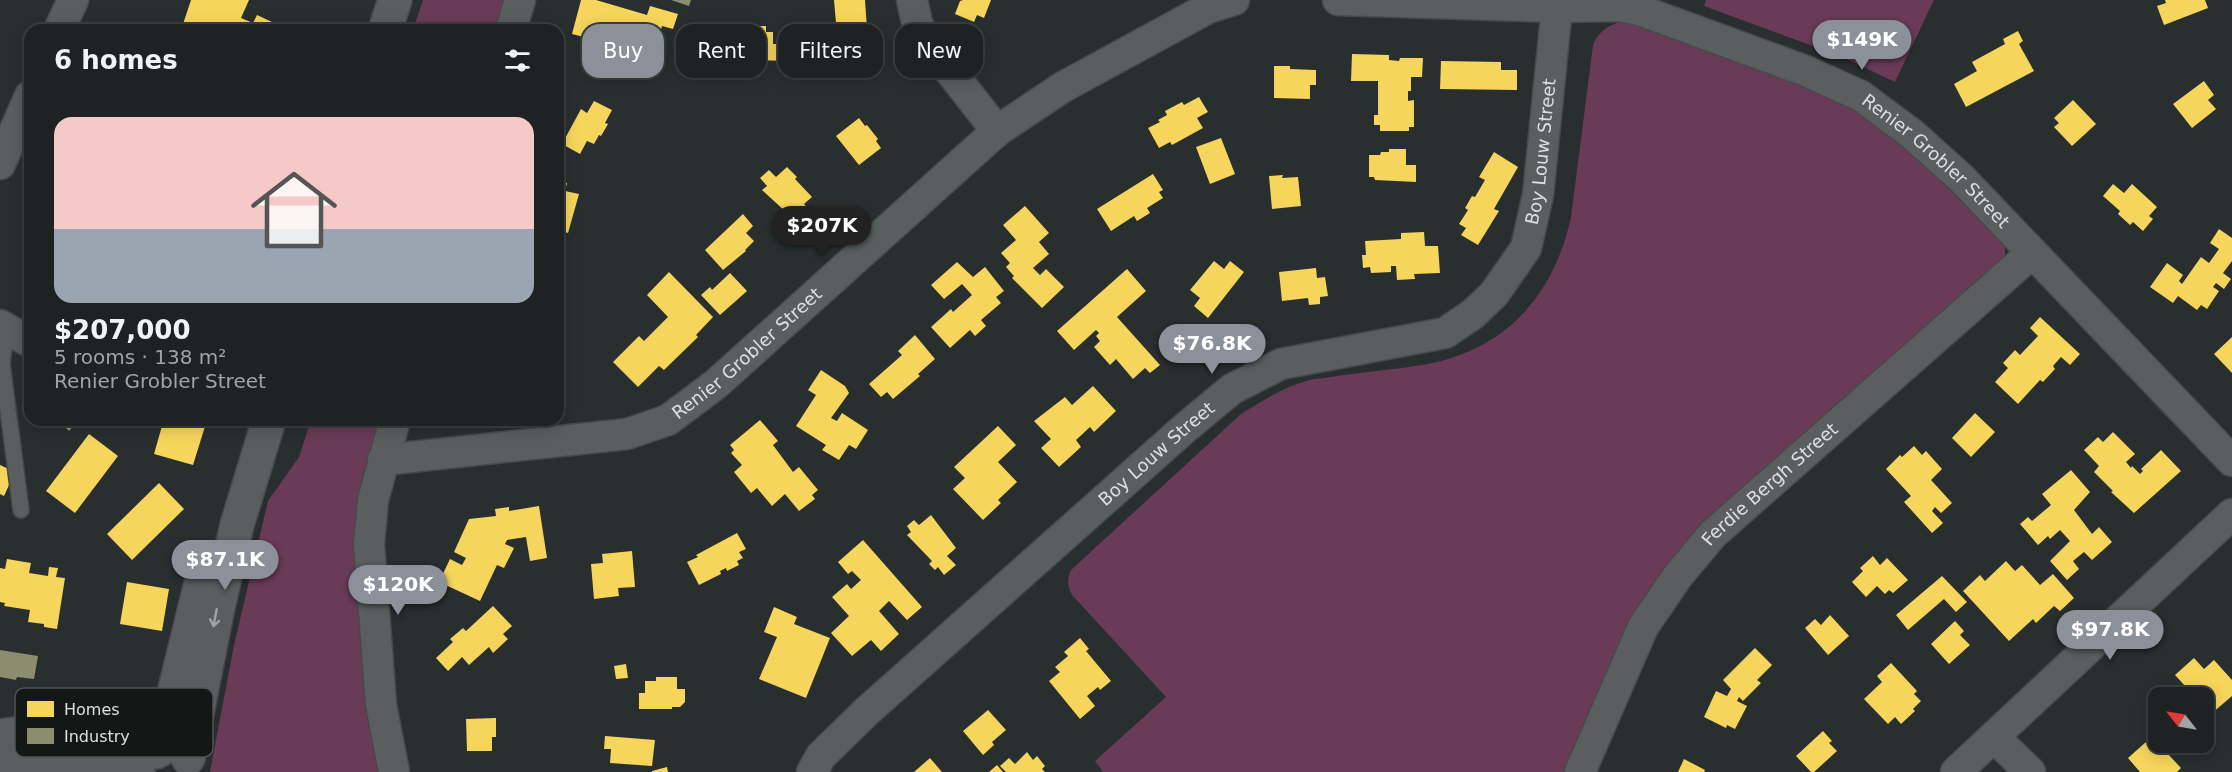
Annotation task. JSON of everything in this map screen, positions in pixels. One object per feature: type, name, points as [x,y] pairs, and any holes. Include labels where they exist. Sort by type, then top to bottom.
[{"type":"street","points":[[62,24],[73,0]]},
{"type":"street","points":[[387,24],[395,0]]},
{"type":"street","points":[[513,24],[520,0]]},
{"type":"street","points":[[912,0],[917,23],[924,38],[997,131]]},
{"type":"street","name":"Renier Grobler Street","points":[[383,460],[627,434],[668,420],[716,384],[997,131],[1063,87],[1208,8],[1234,0]]},
{"type":"street","name":"Renier Grobler Street","points":[[1338,0],[1557,7],[1619,6],[1639,10],[1806,71],[1861,96],[1912,134],[1961,178],[2232,461]]},
{"type":"street","name":"Boy Louw Street","points":[[812,772],[821,756],[866,712],[1232,389],[1281,364],[1445,333],[1473,314],[1494,294],[1526,248],[1538,195],[1557,7]]},
{"type":"street","points":[[0,164],[24,110]]},
{"type":"street","name":"Ferdie Bergh Street","points":[[1580,772],[1643,627],[1677,577],[1713,534],[2032,253]]},
{"type":"street","points":[[179,688],[198,593],[247,426]]},
{"type":"street","points":[[190,688],[218,607],[237,525],[267,426]]},
{"type":"street","points":[[392,426],[374,500],[369,544],[381,705],[394,772]]},
{"type":"street","points":[[1956,772],[2232,514]]},
{"type":"street","points":[[0,736],[15,735]]},
{"type":"street","points":[[1994,737],[2030,772]]},
{"type":"street","points":[[0,762],[51,757],[164,763]]},
{"type":"lane","points":[[12,332],[2,364],[21,510]]},
{"type":"shaded area","points":[[423,0],[511,0],[503,24],[415,24]]},
{"type":"shaded area","points":[[1706,0],[1934,0],[1895,82],[1840,56],[1704,6]]},
{"type":"shaded area","points":[[1628,21],[1845,101],[1903,139],[2005,243],[2005,261],[1699,535],[1567,772],[1103,772],[1095,761],[1166,697],[1072,595],[1068,582],[1071,570],[1241,414],[1264,400],[1289,387],[1310,380],[1437,362],[1464,354],[1487,342],[1526,310],[1554,268],[1571,217],[1593,45],[1607,28],[1616,23]]},
{"type":"shaded area","points":[[309,426],[381,426],[380,772],[210,772],[234,645],[268,501],[299,457]]},
{"type":"building: Homes","points":[[191,0],[249,0],[241,18],[253,23],[257,15],[272,22],[271,24],[183,24]]},
{"type":"building: Homes","points":[[581,0],[596,0],[647,15],[650,6],[678,14],[673,29],[664,27],[664,24],[582,24],[582,37],[572,34]]},
{"type":"building: Homes","points":[[834,0],[865,0],[867,24],[836,24]]},
{"type":"building: Homes","points":[[991,0],[984,18],[977,15],[974,22],[955,14],[960,1]]},
{"type":"building: Homes","points":[[2165,0],[2205,0],[2208,8],[2164,25],[2157,6],[2166,3]]},
{"type":"building: Homes","points":[[2018,31],[2023,41],[2019,44],[2034,71],[1966,107],[1954,84],[1977,71],[1972,62],[2005,44],[2003,39]]},
{"type":"building: Homes","points":[[766,32],[773,32],[773,44],[778,44],[778,61],[766,60]]},
{"type":"building: Homes","points":[[1352,54],[1389,55],[1389,60],[1399,61],[1400,58],[1423,58],[1422,77],[1411,77],[1411,91],[1408,91],[1408,101],[1414,100],[1414,127],[1409,127],[1409,131],[1380,131],[1380,125],[1374,125],[1374,115],[1378,115],[1378,81],[1351,81]]},
{"type":"building: Homes","points":[[1441,61],[1501,62],[1501,70],[1517,70],[1517,90],[1440,89]]},
{"type":"building: Homes","points":[[1274,66],[1316,70],[1316,85],[1310,85],[1310,99],[1274,98]]},
{"type":"building: Homes","points":[[2204,81],[2214,95],[2208,100],[2216,109],[2192,128],[2173,104]]},
{"type":"building: Homes","points":[[1199,97],[1208,112],[1197,118],[1203,128],[1172,145],[1170,142],[1159,148],[1148,128],[1160,122],[1158,120],[1167,115],[1165,111],[1182,102],[1184,105]]},
{"type":"building: Homes","points":[[2073,100],[2096,124],[2072,146],[2054,127],[2059,123],[2054,118]]},
{"type":"building: Homes","points":[[594,101],[612,110],[601,136],[599,135],[594,144],[587,141],[580,154],[564,145],[564,140],[581,109],[587,113]]},
{"type":"building: Homes","points":[[859,118],[878,139],[876,141],[881,148],[859,165],[836,136]]},
{"type":"building: Homes","points":[[1221,138],[1235,174],[1210,184],[1196,147]]},
{"type":"building: Homes","points":[[1389,149],[1406,149],[1406,165],[1416,165],[1416,182],[1375,180],[1374,177],[1369,177],[1369,155],[1380,155],[1381,152],[1389,152]]},
{"type":"building: Homes","points":[[1494,152],[1518,167],[1494,209],[1499,211],[1478,245],[1461,235],[1466,228],[1459,224],[1468,210],[1465,208],[1472,196],[1475,197],[1485,180],[1479,177]]},
{"type":"building: Homes","points":[[787,167],[812,197],[804,204],[814,215],[801,228],[796,223],[794,224],[784,214],[786,212],[762,190],[767,186],[760,178],[769,170],[776,177]]},
{"type":"building: Homes","points":[[1153,174],[1163,190],[1159,192],[1163,198],[1147,208],[1150,213],[1137,221],[1134,216],[1111,231],[1097,209]]},
{"type":"building: Homes","points":[[1283,175],[1282,178],[1298,177],[1301,206],[1272,209],[1269,176]]},
{"type":"building: Homes","points":[[564,182],[567,183],[565,191],[579,194],[568,233],[564,232]]},
{"type":"building: Homes","points":[[2113,184],[2124,193],[2132,184],[2157,207],[2149,216],[2153,219],[2143,231],[2133,222],[2130,225],[2118,214],[2120,211],[2103,196]]},
{"type":"building: Homes","points":[[1025,206],[1049,233],[1039,242],[1049,254],[1033,268],[1040,275],[1046,269],[1064,287],[1042,308],[1012,278],[1014,276],[1006,267],[1010,263],[1001,253],[1016,240],[1003,225]]},
{"type":"building: Homes","points":[[743,214],[753,226],[746,233],[754,241],[746,251],[723,270],[705,250]]},
{"type":"building: Homes","points":[[2219,229],[2232,238],[2232,261],[2223,273],[2231,279],[2224,289],[2216,283],[2213,287],[2219,291],[2207,309],[2201,305],[2197,310],[2178,296],[2173,303],[2150,287],[2167,263],[2183,275],[2179,281],[2182,284],[2201,257],[2209,263],[2219,249],[2210,243]]},
{"type":"building: Homes","points":[[1424,232],[1425,246],[1438,246],[1440,273],[1414,274],[1415,279],[1397,280],[1396,266],[1391,266],[1391,272],[1371,273],[1370,267],[1363,268],[1362,255],[1366,255],[1365,241],[1401,239],[1401,233]]},
{"type":"building: Homes","points":[[1214,261],[1224,269],[1230,261],[1244,272],[1208,318],[1194,306],[1200,298],[1190,290]]},
{"type":"building: Homes","points":[[957,262],[973,277],[985,267],[1004,291],[996,297],[1001,303],[981,320],[986,326],[975,336],[970,330],[950,348],[931,327],[951,309],[953,312],[972,295],[962,284],[944,299],[931,285]]},
{"type":"building: Homes","points":[[1316,268],[1317,278],[1325,277],[1328,296],[1320,297],[1320,304],[1309,305],[1308,298],[1282,301],[1279,272]]},
{"type":"building: Homes","points":[[1127,269],[1146,291],[1117,317],[1160,365],[1150,373],[1145,368],[1133,379],[1116,359],[1110,365],[1094,347],[1100,341],[1096,336],[1099,333],[1096,330],[1074,350],[1057,331]]},
{"type":"building: Homes","points":[[669,272],[713,317],[696,335],[698,337],[664,370],[659,366],[638,387],[613,362],[639,336],[644,341],[668,317],[647,295]]},
{"type":"building: Homes","points":[[730,273],[747,291],[720,315],[701,295],[710,287],[712,290]]},
{"type":"building: Homes","points":[[2040,317],[2080,354],[2070,365],[2061,357],[2053,366],[2055,369],[2043,382],[2040,380],[2018,404],[1995,382],[2008,368],[2003,363],[2015,350],[2020,355],[2038,336],[2030,328]]},
{"type":"building: Homes","points":[[915,335],[935,359],[918,374],[920,376],[893,399],[887,392],[881,397],[869,384],[902,355],[898,351]]},
{"type":"building: Homes","points":[[2232,337],[2232,373],[2214,354]]},
{"type":"building: Homes","points":[[821,370],[845,386],[849,393],[831,418],[837,421],[842,413],[868,430],[856,449],[849,445],[839,460],[822,450],[826,445],[796,426],[816,395],[808,390]]},
{"type":"building: Homes","points":[[1093,386],[1116,411],[1094,432],[1090,427],[1076,440],[1081,447],[1059,467],[1041,448],[1051,439],[1034,421],[1065,397],[1072,405]]},
{"type":"building: Homes","points":[[1975,413],[1995,432],[1971,457],[1952,438]]},
{"type":"building: Homes","points":[[760,420],[778,441],[773,445],[793,472],[799,467],[818,490],[812,495],[815,499],[799,511],[785,494],[772,506],[757,488],[751,493],[734,472],[742,465],[731,453],[734,450],[730,445]]},
{"type":"building: Homes","points":[[162,426],[205,426],[193,465],[154,454]]},
{"type":"building: Homes","points":[[998,426],[1016,445],[998,462],[1017,482],[998,500],[1001,503],[983,520],[953,489],[965,478],[954,467]]},
{"type":"building: Homes","points":[[2113,432],[2135,454],[2126,462],[2140,474],[2143,471],[2141,469],[2161,450],[2181,471],[2134,513],[2094,472],[2099,466],[2084,450],[2098,437],[2103,442]]},
{"type":"building: Homes","points":[[89,434],[118,456],[75,513],[46,491]]},
{"type":"building: Homes","points":[[1914,446],[1922,455],[1926,451],[1942,469],[1931,480],[1952,503],[1941,513],[1935,507],[1932,511],[1943,523],[1932,533],[1904,502],[1911,496],[1886,469],[1900,455],[1902,457]]},
{"type":"building: Homes","points":[[0,465],[15,472],[4,496],[0,494]]},
{"type":"building: Homes","points":[[2071,470],[2090,492],[2074,510],[2092,534],[2099,527],[2112,542],[2092,560],[2084,552],[2073,561],[2079,569],[2067,580],[2050,561],[2070,541],[2060,530],[2050,539],[2048,536],[2038,545],[2020,524],[2028,517],[2032,521],[2051,505],[2042,494]]},
{"type":"building: Homes","points":[[159,483],[184,509],[132,560],[107,534]]},
{"type":"building: Homes","points":[[539,506],[547,558],[530,561],[526,537],[507,540],[505,544],[514,548],[504,568],[497,565],[480,601],[439,582],[450,559],[462,565],[466,558],[454,552],[469,519],[496,516],[495,509],[509,507],[509,511]]},
{"type":"building: Homes","points":[[931,515],[956,548],[947,556],[956,565],[944,575],[938,567],[935,570],[929,564],[932,561],[907,535],[911,532],[907,526],[914,520],[919,525]]},
{"type":"building: Homes","points":[[737,533],[746,549],[739,552],[743,558],[737,561],[739,565],[727,571],[726,568],[720,571],[721,574],[699,585],[687,562]]},
{"type":"building: Homes","points":[[863,540],[922,607],[907,620],[889,601],[879,611],[899,634],[881,651],[871,640],[852,656],[831,633],[849,616],[832,597],[847,584],[851,589],[861,580],[852,571],[848,574],[838,562]]},
{"type":"building: Homes","points":[[632,551],[635,587],[618,588],[619,596],[594,599],[591,564],[603,563],[602,554]]},
{"type":"building: Homes","points":[[1873,556],[1880,565],[1887,558],[1908,580],[1893,593],[1889,590],[1885,594],[1877,586],[1866,597],[1852,582],[1863,571],[1860,568]]},
{"type":"building: Homes","points":[[7,559],[31,563],[29,573],[48,576],[49,567],[58,568],[56,577],[65,578],[57,629],[44,627],[44,624],[28,622],[30,610],[4,606],[5,603],[0,602],[0,568],[5,569]]},
{"type":"building: Homes","points":[[2006,561],[2015,571],[2022,565],[2040,585],[2053,574],[2074,598],[2060,611],[2054,606],[2036,623],[2033,619],[2009,641],[1963,591],[1980,575],[1985,581]]},
{"type":"building: Homes","points":[[1942,576],[1967,602],[1956,612],[1944,599],[1908,630],[1896,615]]},
{"type":"building: Homes","points":[[127,582],[169,589],[162,631],[120,624]]},
{"type":"building: Homes","points":[[493,606],[512,626],[503,634],[508,639],[493,653],[489,647],[469,665],[462,657],[448,671],[436,658],[453,642],[450,639],[463,628],[466,631]]},
{"type":"building: Homes","points":[[774,607],[797,617],[794,624],[830,638],[806,698],[759,679],[777,637],[764,632]]},
{"type":"building: Homes","points":[[1830,615],[1849,636],[1828,655],[1805,628],[1815,619],[1821,625]]},
{"type":"building: Homes","points":[[1955,621],[1964,631],[1960,635],[1970,645],[1949,664],[1931,644]]},
{"type":"building: Homes","points":[[1080,638],[1089,649],[1086,651],[1111,681],[1100,690],[1098,687],[1087,696],[1095,706],[1080,719],[1049,681],[1060,672],[1055,667],[1068,656],[1064,652]]},
{"type":"building: Homes","points":[[1755,648],[1772,665],[1757,680],[1761,683],[1743,701],[1739,697],[1737,701],[1747,706],[1735,729],[1727,725],[1726,728],[1704,717],[1716,691],[1727,696],[1731,689],[1723,680]]},
{"type":"building: Homes","points":[[2194,658],[2204,669],[2214,660],[2232,680],[2232,696],[2214,711],[2214,687],[2186,687],[2175,675]]},
{"type":"building: Homes","points":[[1891,663],[1917,691],[1914,694],[1921,701],[1913,709],[1915,711],[1901,724],[1895,717],[1888,724],[1864,699],[1882,682],[1877,676]]},
{"type":"building: Homes","points":[[626,664],[628,678],[616,679],[614,666]]},
{"type":"building: Homes","points":[[656,677],[677,677],[677,689],[685,689],[685,702],[680,707],[639,709],[639,693],[645,693],[645,681],[656,681]]},
{"type":"building: Homes","points":[[988,710],[1006,730],[992,742],[994,745],[983,755],[963,731]]},
{"type":"building: Homes","points":[[496,718],[496,737],[492,737],[492,751],[467,751],[466,719]]},
{"type":"building: Homes","points":[[1823,731],[1832,741],[1829,743],[1837,751],[1814,772],[1811,772],[1796,756]]},
{"type":"building: Homes","points":[[605,736],[655,740],[652,766],[610,763],[611,749],[604,749]]},
{"type":"building: Homes","points":[[2148,740],[2148,753],[2169,753],[2181,768],[2177,772],[2140,772],[2128,758]]},
{"type":"building: Homes","points":[[1027,752],[1033,760],[1037,756],[1045,766],[1042,769],[1045,772],[1006,772],[1000,766],[1009,758],[1015,764]]},
{"type":"building: Homes","points":[[930,758],[942,772],[914,772]]},
{"type":"building: Homes","points":[[1684,759],[1705,770],[1704,772],[1678,772]]},
{"type":"building: Homes","points":[[997,765],[1003,772],[989,772]]},
{"type":"building: Homes","points":[[667,767],[668,772],[652,772],[652,771]]},
{"type":"building: Industry","points":[[671,0],[691,0],[689,6]]},
{"type":"building: Industry","points":[[64,426],[74,426],[69,431]]},
{"type":"building: Industry","points":[[0,650],[38,656],[34,679],[17,677],[16,680],[0,677]]}]
